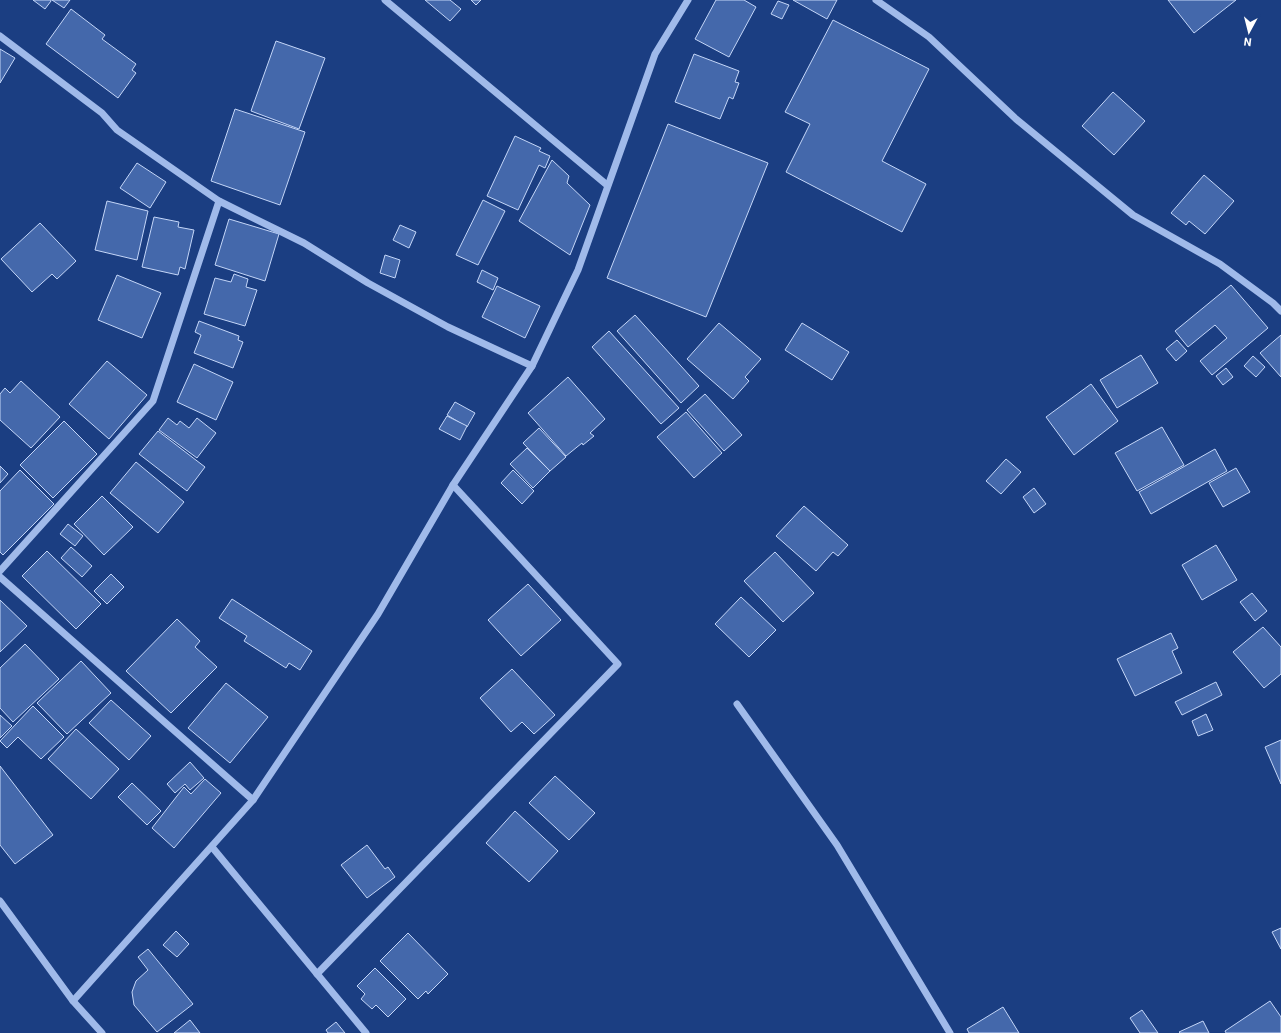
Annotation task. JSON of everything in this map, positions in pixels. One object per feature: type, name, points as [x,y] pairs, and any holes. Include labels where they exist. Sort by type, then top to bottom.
[{"type":"street","points":[[385,0],[607,185]]},
{"type":"street","points":[[73,1001],[253,800],[378,614],[453,485],[532,366],[578,270],[607,185],[655,54],[688,0]]},
{"type":"street","points":[[876,0],[929,37],[1016,119],[1133,215],[1220,264],[1273,302],[1281,311]]},
{"type":"street","points":[[0,36],[102,113],[117,130],[219,201],[304,243],[368,283],[448,327],[532,366]]},
{"type":"street","points":[[0,571],[153,401],[219,201]]},
{"type":"street","points":[[317,974],[618,664],[453,485]]},
{"type":"street","points":[[0,577],[253,800]]},
{"type":"street","points":[[737,704],[837,845],[950,1033]]},
{"type":"street","points":[[212,847],[366,1033]]},
{"type":"street","points":[[0,901],[73,1001],[102,1033]]},
{"type":"building","points":[[33,0],[51,0],[51,1],[45,9]]},
{"type":"building","points":[[52,0],[70,0],[64,8]]},
{"type":"building","points":[[425,0],[450,0],[461,9],[450,21]]},
{"type":"building","points":[[471,0],[481,0],[476,5]]},
{"type":"building","points":[[716,0],[744,0],[756,7],[729,57],[695,39]]},
{"type":"building","points":[[793,0],[837,0],[827,19]]},
{"type":"building","points":[[1168,0],[1236,0],[1194,33]]},
{"type":"building","points":[[778,1],[789,5],[782,19],[771,14]]},
{"type":"building","points":[[71,9],[105,35],[102,39],[136,64],[132,70],[136,73],[118,98],[46,44]]},
{"type":"building","points":[[833,20],[929,69],[882,161],[926,184],[902,232],[786,172],[810,124],[785,112]]},
{"type":"building","points":[[276,41],[325,58],[299,129],[251,111]]},
{"type":"building","points":[[0,49],[15,58],[0,83]]},
{"type":"building","points":[[694,54],[739,71],[735,82],[739,83],[733,99],[729,97],[720,119],[675,102]]},
{"type":"building","points":[[1113,92],[1145,121],[1114,155],[1082,126]]},
{"type":"building","points":[[235,109],[305,132],[280,205],[211,181]]},
{"type":"building","points":[[668,124],[768,163],[706,317],[607,278]]},
{"type":"building","points":[[515,136],[541,148],[539,151],[550,156],[545,168],[539,165],[518,210],[487,196]]},
{"type":"building","points":[[552,160],[569,176],[567,183],[590,205],[570,255],[519,221]]},
{"type":"building","points":[[137,163],[166,182],[150,208],[120,188]]},
{"type":"building","points":[[1204,175],[1234,201],[1205,234],[1189,221],[1186,225],[1171,213]]},
{"type":"building","points":[[483,200],[505,211],[478,265],[456,255]]},
{"type":"building","points":[[107,201],[148,211],[137,260],[95,250]]},
{"type":"building","points":[[154,217],[179,222],[178,227],[194,230],[185,269],[180,267],[178,275],[142,267]]},
{"type":"building","points":[[229,219],[279,234],[265,281],[215,265]]},
{"type":"building","points":[[40,223],[76,261],[57,279],[52,274],[32,292],[1,259]]},
{"type":"building","points":[[400,225],[416,232],[409,248],[393,240]]},
{"type":"building","points":[[385,255],[400,260],[395,278],[380,273]]},
{"type":"building","points":[[482,270],[498,278],[493,290],[477,282]]},
{"type":"building","points":[[234,274],[248,279],[246,287],[257,290],[245,326],[204,314],[215,278],[231,282]]},
{"type":"building","points":[[117,275],[161,293],[142,338],[98,320]]},
{"type":"building","points":[[1231,285],[1268,328],[1212,375],[1200,361],[1227,338],[1215,325],[1188,347],[1175,331]]},
{"type":"building","points":[[497,286],[540,306],[525,338],[482,317]]},
{"type":"building","points":[[635,315],[699,386],[681,403],[617,331]]},
{"type":"building","points":[[199,321],[239,336],[238,340],[243,342],[233,368],[194,353],[201,335],[195,332]]},
{"type":"building","points":[[719,323],[761,359],[745,377],[749,381],[733,399],[687,359]]},
{"type":"building","points":[[802,323],[849,352],[832,380],[785,350]]},
{"type":"building","points":[[609,331],[679,408],[661,424],[592,347]]},
{"type":"building","points":[[1281,335],[1281,377],[1260,353]]},
{"type":"building","points":[[1177,340],[1187,351],[1176,361],[1166,349]]},
{"type":"building","points":[[1141,355],[1158,383],[1117,408],[1100,380]]},
{"type":"building","points":[[1253,356],[1265,367],[1256,377],[1244,366]]},
{"type":"building","points":[[107,361],[147,395],[109,439],[69,404]]},
{"type":"building","points":[[194,364],[233,382],[216,420],[177,402]]},
{"type":"building","points":[[1226,368],[1233,377],[1223,385],[1216,376]]},
{"type":"building","points":[[568,377],[605,419],[590,433],[594,436],[583,445],[582,443],[566,456],[528,413]]},
{"type":"building","points":[[21,381],[60,417],[31,448],[0,420],[0,394],[5,388],[10,393]]},
{"type":"building","points":[[1091,384],[1118,421],[1074,455],[1046,417]]},
{"type":"building","points":[[705,394],[742,435],[724,451],[687,410]]},
{"type":"building","points":[[455,402],[475,413],[467,427],[447,415]]},
{"type":"building","points":[[686,412],[722,453],[694,478],[657,437]]},
{"type":"building","points":[[447,416],[467,426],[460,440],[439,429]]},
{"type":"building","points":[[168,418],[177,425],[180,421],[189,428],[197,418],[216,433],[197,458],[159,430]]},
{"type":"building","points":[[64,421],[97,454],[53,498],[20,465]]},
{"type":"building","points":[[1162,427],[1184,465],[1137,491],[1115,453]]},
{"type":"building","points":[[539,428],[566,457],[550,471],[523,443]]},
{"type":"building","points":[[158,431],[205,467],[187,491],[139,454]]},
{"type":"building","points":[[527,448],[550,471],[533,488],[510,464]]},
{"type":"building","points":[[1215,449],[1227,471],[1151,514],[1139,492]]},
{"type":"building","points":[[1006,459],[1021,472],[1001,494],[986,481]]},
{"type":"building","points":[[136,462],[184,502],[158,533],[110,493]]},
{"type":"building","points":[[0,466],[8,474],[0,483]]},
{"type":"building","points":[[1236,468],[1250,492],[1223,507],[1209,483]]},
{"type":"building","points":[[20,470],[54,504],[3,555],[0,552],[0,491]]},
{"type":"building","points":[[513,470],[534,491],[522,504],[501,483]]},
{"type":"building","points":[[1034,488],[1046,504],[1034,513],[1023,497]]},
{"type":"building","points":[[102,496],[133,527],[104,555],[74,524]]},
{"type":"building","points":[[804,506],[848,545],[838,556],[833,552],[816,571],[776,536]]},
{"type":"building","points":[[68,524],[83,536],[75,546],[60,534]]},
{"type":"building","points":[[1216,545],[1237,580],[1202,600],[1182,565]]},
{"type":"building","points":[[71,547],[92,566],[82,577],[61,558]]},
{"type":"building","points":[[47,551],[101,604],[76,629],[22,576]]},
{"type":"building","points":[[775,552],[814,593],[783,622],[744,581]]},
{"type":"building","points":[[111,574],[124,587],[107,604],[94,591]]},
{"type":"building","points":[[528,584],[561,620],[521,656],[488,620]]},
{"type":"building","points":[[1252,593],[1267,611],[1255,621],[1240,602]]},
{"type":"building","points":[[741,597],[776,630],[749,657],[715,624]]},
{"type":"building","points":[[232,599],[312,651],[300,670],[289,663],[286,668],[244,641],[247,636],[219,618]]},
{"type":"building","points":[[0,600],[27,626],[0,652]]},
{"type":"building","points":[[177,619],[200,641],[195,647],[217,667],[171,713],[126,671]]},
{"type":"building","points":[[1263,627],[1281,647],[1281,674],[1264,688],[1233,652]]},
{"type":"building","points":[[1171,633],[1178,648],[1172,651],[1182,673],[1135,696],[1117,659]]},
{"type":"building","points":[[25,644],[59,679],[13,722],[0,708],[0,668]]},
{"type":"building","points":[[81,661],[111,693],[67,734],[37,703]]},
{"type":"building","points":[[512,669],[555,715],[534,734],[522,722],[511,732],[480,698]]},
{"type":"building","points":[[1216,682],[1222,695],[1182,715],[1175,702]]},
{"type":"building","points":[[226,683],[268,717],[230,763],[188,728]]},
{"type":"building","points":[[111,700],[151,736],[129,760],[89,723]]},
{"type":"building","points":[[33,706],[64,737],[41,759],[18,737],[7,748],[0,741]]},
{"type":"building","points":[[1206,714],[1213,730],[1198,736],[1192,721]]},
{"type":"building","points":[[0,715],[12,726],[0,738]]},
{"type":"building","points":[[76,729],[119,769],[91,799],[48,759]]},
{"type":"building","points":[[1281,740],[1281,784],[1265,747]]},
{"type":"building","points":[[190,762],[204,778],[190,790],[185,784],[175,793],[167,784]]},
{"type":"building","points":[[0,766],[53,835],[15,864],[0,845]]},
{"type":"building","points":[[555,776],[595,813],[569,840],[529,803]]},
{"type":"building","points":[[205,779],[221,793],[174,848],[152,828],[184,787],[191,794]]},
{"type":"building","points":[[132,783],[161,811],[147,825],[118,797]]},
{"type":"building","points":[[515,811],[558,851],[529,882],[486,843]]},
{"type":"building","points":[[367,845],[385,869],[388,867],[395,877],[367,898],[341,865]]},
{"type":"building","points":[[1281,928],[1281,949],[1272,932]]},
{"type":"building","points":[[176,931],[189,944],[177,957],[163,945]]},
{"type":"building","points":[[408,933],[448,974],[428,994],[426,991],[418,999],[380,961]]},
{"type":"building","points":[[148,949],[193,1004],[157,1032],[134,1005],[132,992],[136,981],[148,970],[138,957]]},
{"type":"building","points":[[375,968],[406,999],[388,1017],[376,1005],[372,1009],[361,999],[365,994],[357,986]]},
{"type":"building","points":[[1270,1001],[1281,1017],[1281,1033],[1226,1033],[1225,1031]]},
{"type":"building","points":[[1003,1007],[1019,1033],[969,1033],[967,1029]]},
{"type":"building","points":[[1142,1010],[1158,1033],[1140,1033],[1130,1018]]},
{"type":"building","points":[[190,1020],[200,1033],[174,1033]]},
{"type":"building","points":[[1203,1021],[1209,1033],[1179,1032]]},
{"type":"building","points":[[336,1022],[345,1033],[328,1033],[326,1030]]}]
